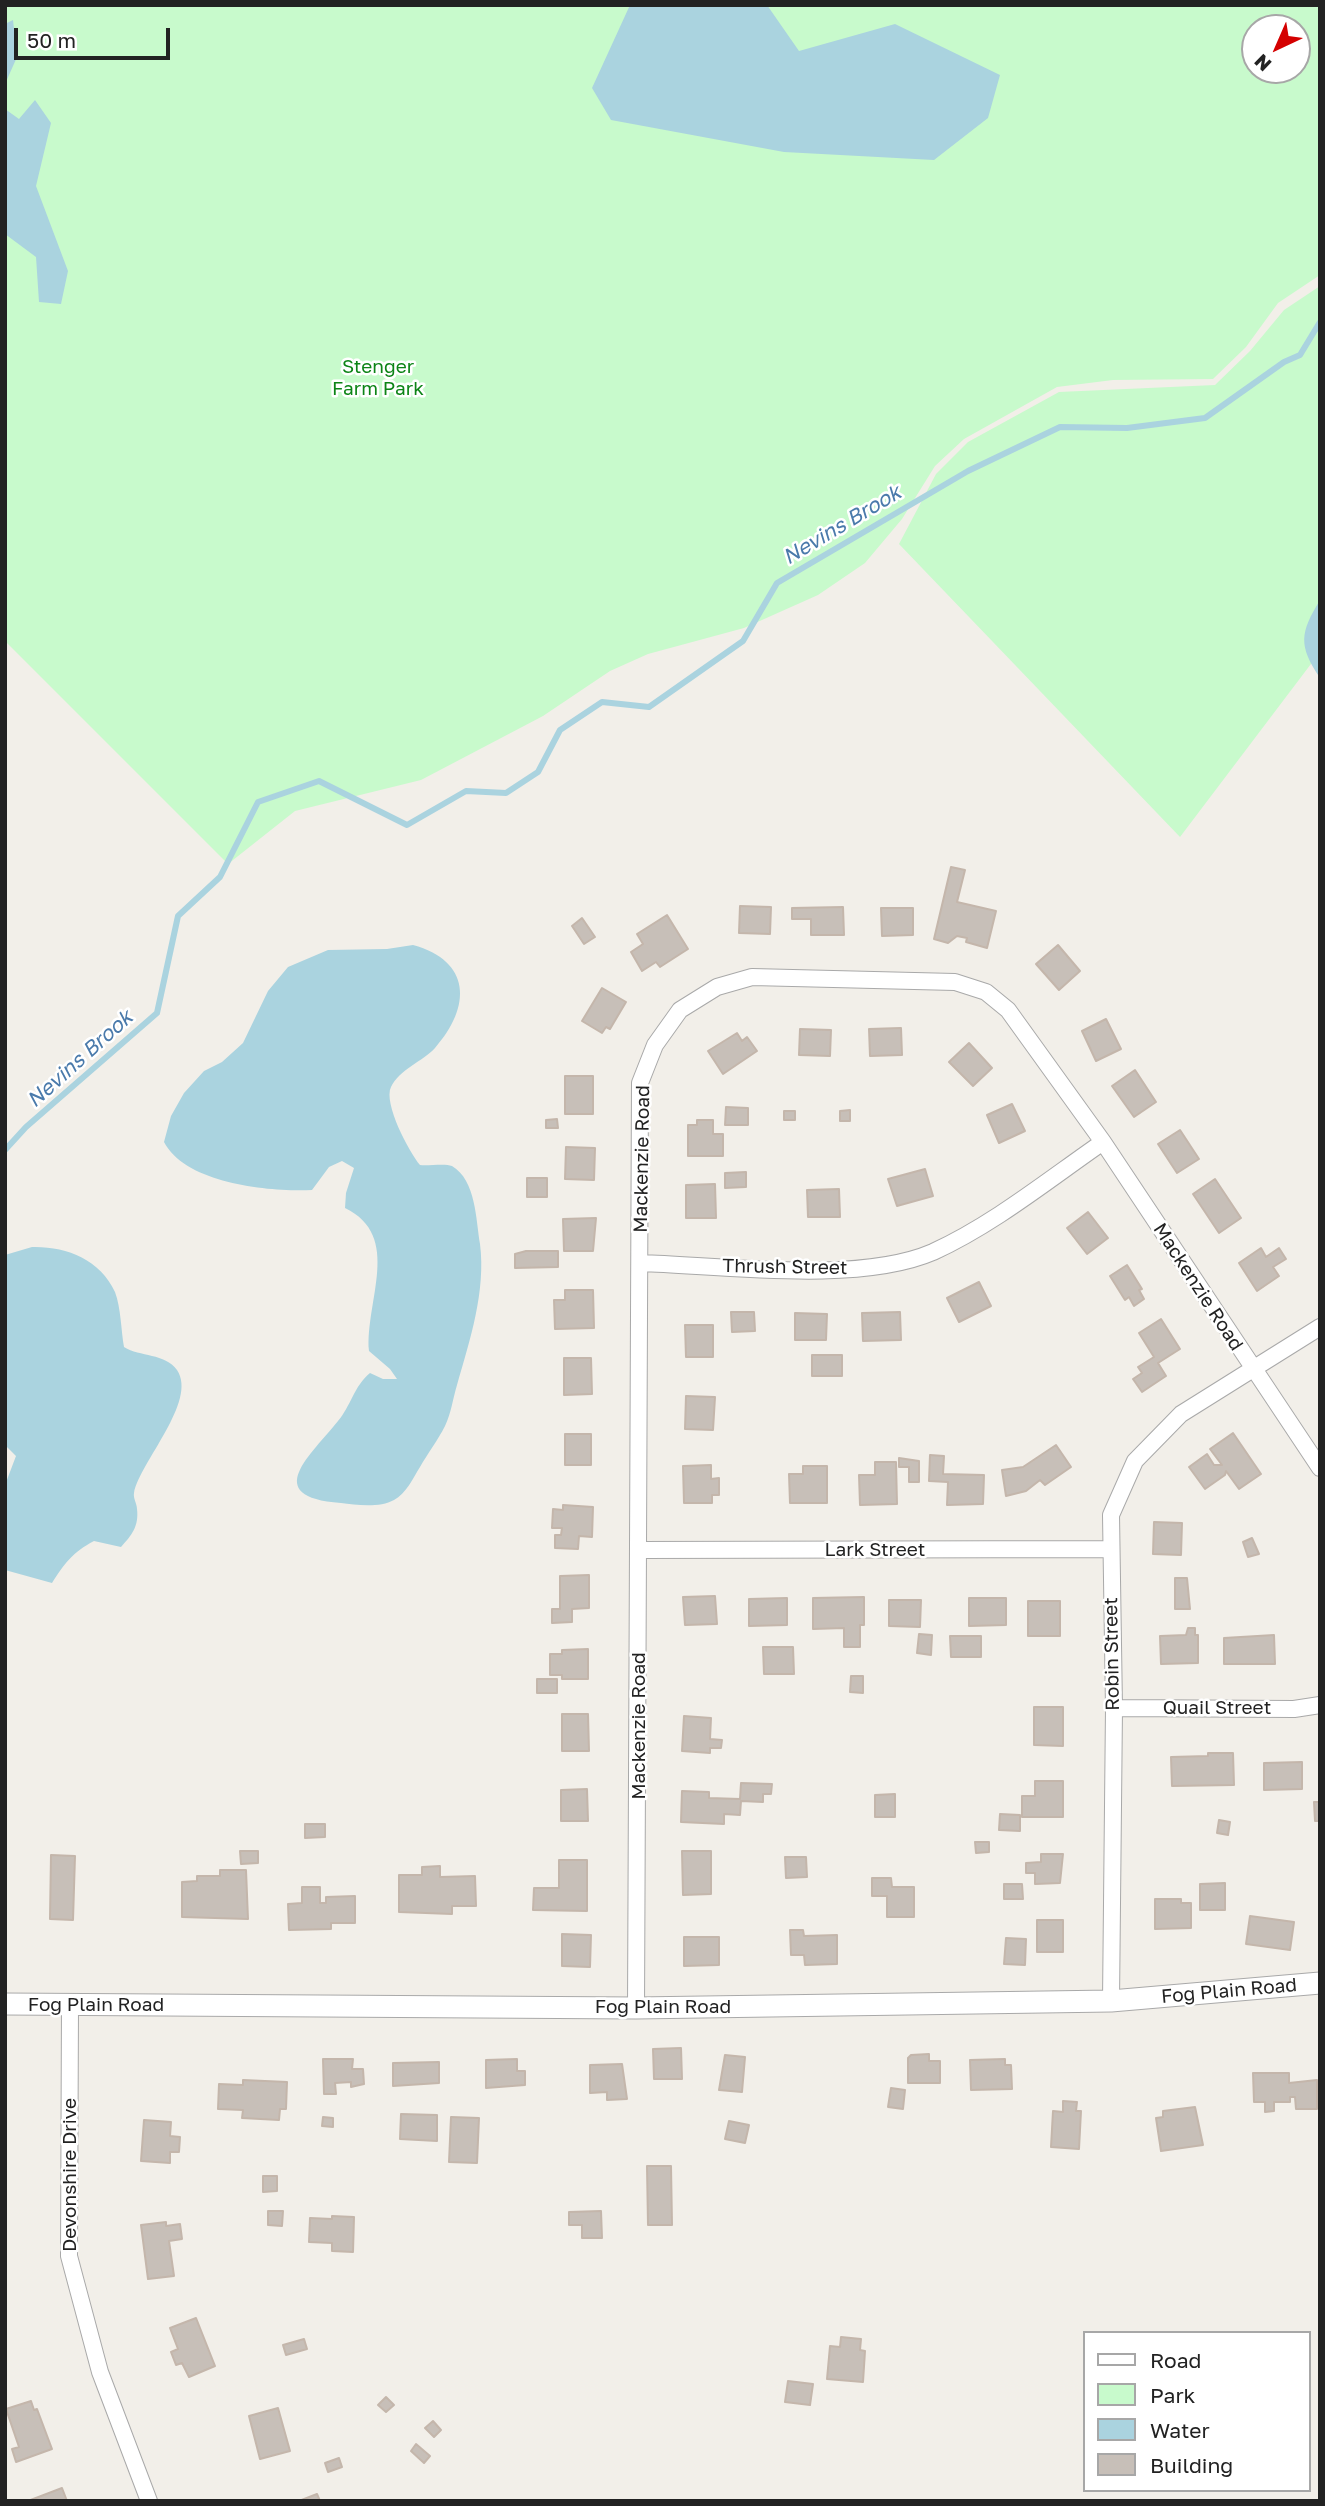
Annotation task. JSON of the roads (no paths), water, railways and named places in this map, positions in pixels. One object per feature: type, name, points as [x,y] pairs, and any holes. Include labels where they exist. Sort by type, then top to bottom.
[{"type":"street","name":"Mackenzie Road","points":[[636,2008],[642,1263],[640,1083],[655,1045],[680,1010],[717,987],[752,977],[955,982],[986,992],[1009,1010],[1103,1142],[1251,1369],[1320,1468]]},
{"type":"street","name":"Thrush Street","points":[[642,1263],[833,1271],[885,1265],[931,1253],[978,1228],[1103,1142]]},
{"type":"street","name":"Robin Street","points":[[1111,2001],[1114,1707],[1109,1549],[1111,1515],[1135,1461],[1181,1414],[1320,1327]]},
{"type":"street","name":"Lark Street","points":[[640,1550],[1109,1549]]},
{"type":"street","name":"Quail Street","points":[[1114,1707],[1294,1709],[1320,1705]]},
{"type":"street","name":"Fog Plain Road","points":[[5,2004],[636,2008],[1111,2001],[1320,1983]]},
{"type":"street","name":"Devonshire Drive","points":[[71,2004],[69,2256],[100,2372],[149,2501]]},
{"type":"water","points":[[630,5],[767,5],[799,51],[895,24],[1000,75],[988,118],[934,160],[784,152],[611,120],[592,88]]},
{"type":"water","points":[[13,20],[17,57],[5,84],[5,24]]},
{"type":"water","points":[[35,100],[51,123],[36,186],[68,271],[61,304],[39,302],[36,257],[5,234],[5,109],[19,119]]},
{"type":"water","points":[[1320,600],[1320,678],[1308,657],[1304,639],[1308,621]]},
{"type":"water","points":[[413,945],[432,952],[446,962],[460,987],[460,1001],[447,1032],[435,1048],[395,1081],[389,1094],[404,1139],[420,1165],[452,1166],[466,1181],[474,1201],[480,1244],[479,1297],[472,1333],[447,1421],[409,1485],[402,1494],[388,1503],[347,1504],[316,1499],[302,1492],[297,1483],[299,1472],[306,1460],[342,1415],[365,1378],[370,1373],[383,1379],[397,1379],[390,1369],[369,1351],[377,1252],[373,1235],[363,1220],[345,1208],[346,1193],[354,1168],[342,1161],[329,1167],[312,1190],[253,1187],[209,1176],[190,1168],[175,1156],[164,1142],[171,1116],[184,1093],[204,1071],[222,1062],[243,1043],[268,991],[288,967],[328,950],[387,949]]},
{"type":"water","points":[[32,1247],[69,1252],[91,1263],[100,1271],[117,1298],[124,1347],[166,1361],[177,1370],[181,1383],[180,1398],[174,1414],[138,1480],[134,1493],[137,1507],[136,1525],[131,1534],[121,1547],[94,1541],[87,1545],[70,1559],[52,1583],[5,1570],[5,1485],[16,1456],[5,1445],[5,1255]]},
{"type":"waterway","name":"Nevins Brook","points":[[5,1150],[26,1127],[157,1013],[178,916],[220,877],[258,802],[319,781],[407,825],[466,791],[506,793],[538,772],[560,730],[602,702],[649,707],[743,641],[777,583],[968,471],[1060,427],[1127,428],[1205,418],[1284,362],[1300,355],[1320,322]]},
{"type":"park label","name":"Stenger Farm Park","points":[[378,378]]}]
